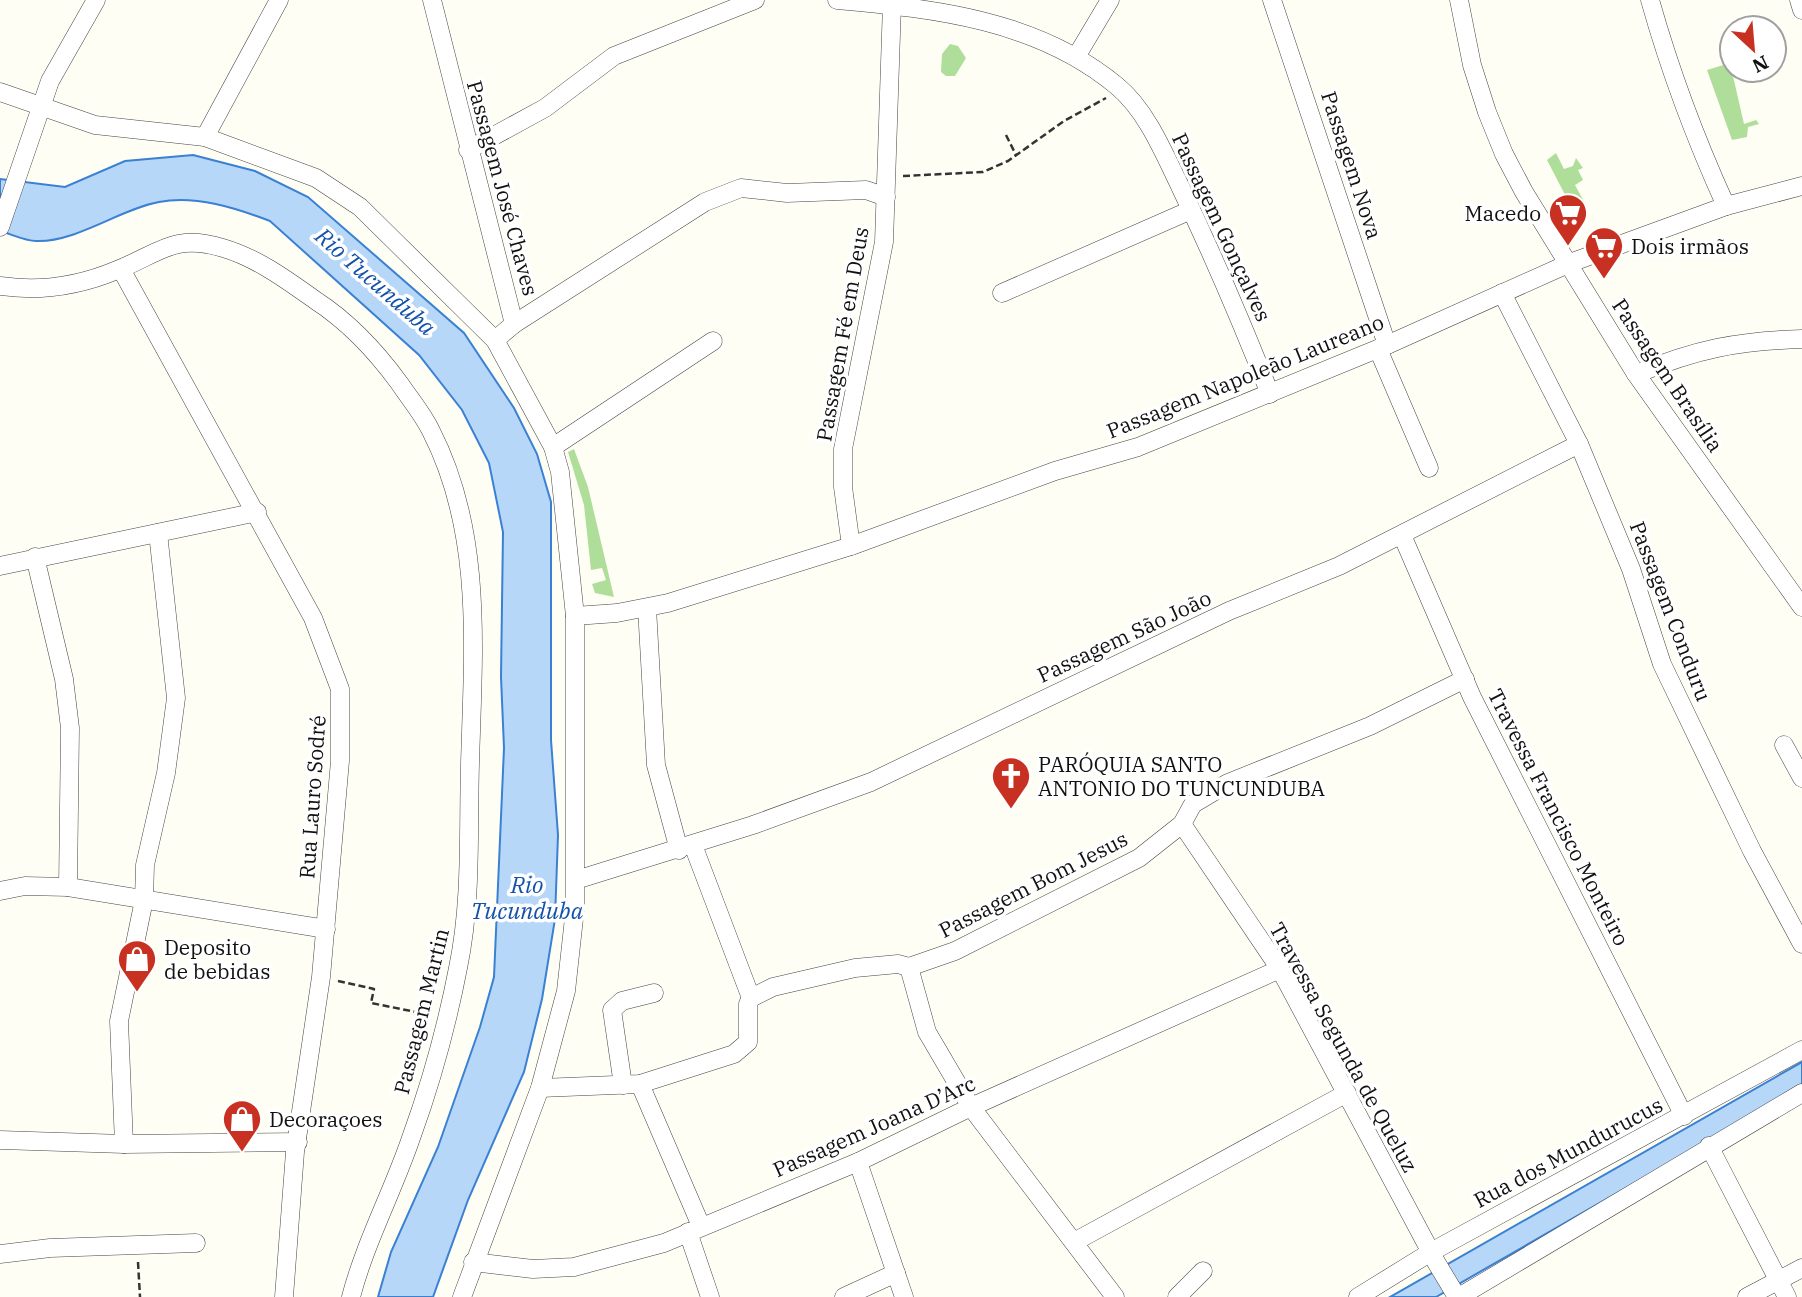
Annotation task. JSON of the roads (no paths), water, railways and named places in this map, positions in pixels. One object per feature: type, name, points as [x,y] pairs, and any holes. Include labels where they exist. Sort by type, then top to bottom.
[{"type":"street","points":[[0,227],[50,80],[96,0]]},
{"type":"street","points":[[205,137],[279,0]]},
{"type":"street","name":"Passagem José Chaves","points":[[432,0],[514,324],[495,340]]},
{"type":"street","points":[[468,149],[545,108],[614,56],[755,0]]},
{"type":"street","name":"Passagem Gonçalves","points":[[837,0],[892,4],[1007,25],[1076,57],[1119,88],[1153,132],[1240,315],[1270,394]]},
{"type":"street","points":[[1076,57],[1110,0]]},
{"type":"street","name":"Passagem Nova","points":[[1272,0],[1382,347],[1429,468]]},
{"type":"street","name":"Passagem Brasília","points":[[1459,0],[1472,65],[1504,154],[1636,374],[1802,607]]},
{"type":"street","points":[[1650,0],[1670,71],[1694,136],[1726,206]]},
{"type":"street","points":[[1799,0],[1802,10]]},
{"type":"street","name":"Passagem Fé em Deus","points":[[851,546],[843,487],[843,449],[884,242],[892,4]]},
{"type":"street","points":[[0,92],[95,125],[205,137],[285,164],[316,178],[360,207],[495,340],[553,447],[560,471],[575,616],[576,880],[573,943],[566,991],[540,1088],[461,1297]]},
{"type":"street","name":"Passagem Napoleão Laureano","points":[[575,616],[647,608],[851,546],[1055,471],[1138,447],[1382,347],[1570,263],[1726,206],[1802,186]]},
{"type":"street","points":[[514,324],[705,202],[741,187],[787,193],[886,188]]},
{"type":"street","points":[[1002,293],[1191,210]]},
{"type":"street","name":"Passagem Martin","points":[[0,286],[51,288],[81,283],[121,269],[175,242],[200,242],[225,248],[259,263],[340,316],[381,358],[430,427],[450,473],[466,542],[473,640],[467,909],[458,969],[447,1016],[412,1137],[351,1297]]},
{"type":"street","name":"Rua Lauro Sodré","points":[[121,269],[313,618],[340,689],[341,735],[326,929],[298,1142],[284,1297]]},
{"type":"street","name":"Passagem Conduru","points":[[1502,293],[1579,444],[1630,569],[1662,664],[1752,851],[1802,944]]},
{"type":"street","points":[[1636,374],[1684,355],[1720,345],[1802,339]]},
{"type":"street","points":[[553,447],[713,341]]},
{"type":"street","name":"Passagem São João","points":[[576,880],[686,848],[871,782],[1217,617],[1339,566],[1579,444]]},
{"type":"street","points":[[0,566],[257,512]]},
{"type":"street","points":[[124,1144],[118,1021],[145,900],[145,865],[166,773],[176,698],[158,533]]},
{"type":"street","name":"Travessa Francisco Monteiro","points":[[1402,535],[1465,679],[1684,1116]]},
{"type":"street","points":[[35,557],[64,679],[70,728],[68,887]]},
{"type":"street","points":[[540,1088],[632,1084],[742,1049],[750,1035],[748,1004],[751,998],[686,848],[656,765],[647,608]]},
{"type":"street","name":"Passagem Bom Jesus","points":[[751,998],[773,987],[855,968],[898,964],[909,967],[955,951],[1139,858],[1182,824],[1193,804],[1228,783],[1370,726],[1465,679]]},
{"type":"street","points":[[1784,745],[1802,778]]},
{"type":"street","name":"Travessa Segunda de Queluz","points":[[1182,824],[1280,969],[1454,1292]]},
{"type":"street","points":[[0,891],[25,886],[68,887],[326,929]]},
{"type":"street","points":[[909,967],[927,1032],[971,1107],[1115,1297]]},
{"type":"street","name":"Passagem Joana D’Arc","points":[[473,1262],[533,1269],[575,1267],[623,1256],[858,1162],[971,1107],[1280,969]]},
{"type":"street","points":[[654,993],[622,1001],[612,1010],[632,1084],[695,1229],[710,1297]]},
{"type":"street","name":"Rua dos Mundurucus","points":[[1358,1297],[1802,1050]]},
{"type":"street","points":[[1074,1242],[1347,1093]]},
{"type":"street","points":[[1454,1292],[1802,1093]]},
{"type":"street","points":[[0,1140],[124,1144],[298,1142]]},
{"type":"street","points":[[1709,1146],[1783,1289]]},
{"type":"street","points":[[858,1162],[904,1297]]},
{"type":"street","points":[[0,1254],[50,1248],[196,1243]]},
{"type":"street","points":[[1747,1297],[1783,1289],[1802,1268]]},
{"type":"street","points":[[1177,1297],[1203,1270]]},
{"type":"street","points":[[844,1297],[896,1273]]},
{"type":"water","name":"Rio Tucunduba","points":[[193,155],[255,171],[308,197],[464,333],[514,408],[537,454],[551,502],[551,740],[558,835],[555,919],[542,999],[524,1072],[468,1200],[433,1297],[378,1297],[391,1252],[438,1147],[480,1027],[494,977],[504,748],[501,677],[503,532],[489,463],[462,410],[419,355],[270,221],[216,204],[173,200],[144,206],[66,237],[51,240],[32,241],[0,231],[0,179],[65,187],[125,161]]},
{"type":"water","points":[[1802,1062],[1802,1087],[1436,1297],[1390,1297]]},
{"type":"place","name":"Macedo","points":[[1568,247]]},
{"type":"place","name":"Dois irmãos","points":[[1604,280]]},
{"type":"place","name":"PARÓQUIA SANTO ANTONIO DO TUNCUNDUBA","points":[[1011,810]]},
{"type":"place","name":"Deposito de bebidas","points":[[137,993]]},
{"type":"place","name":"Decoraçoes","points":[[242,1153]]}]
